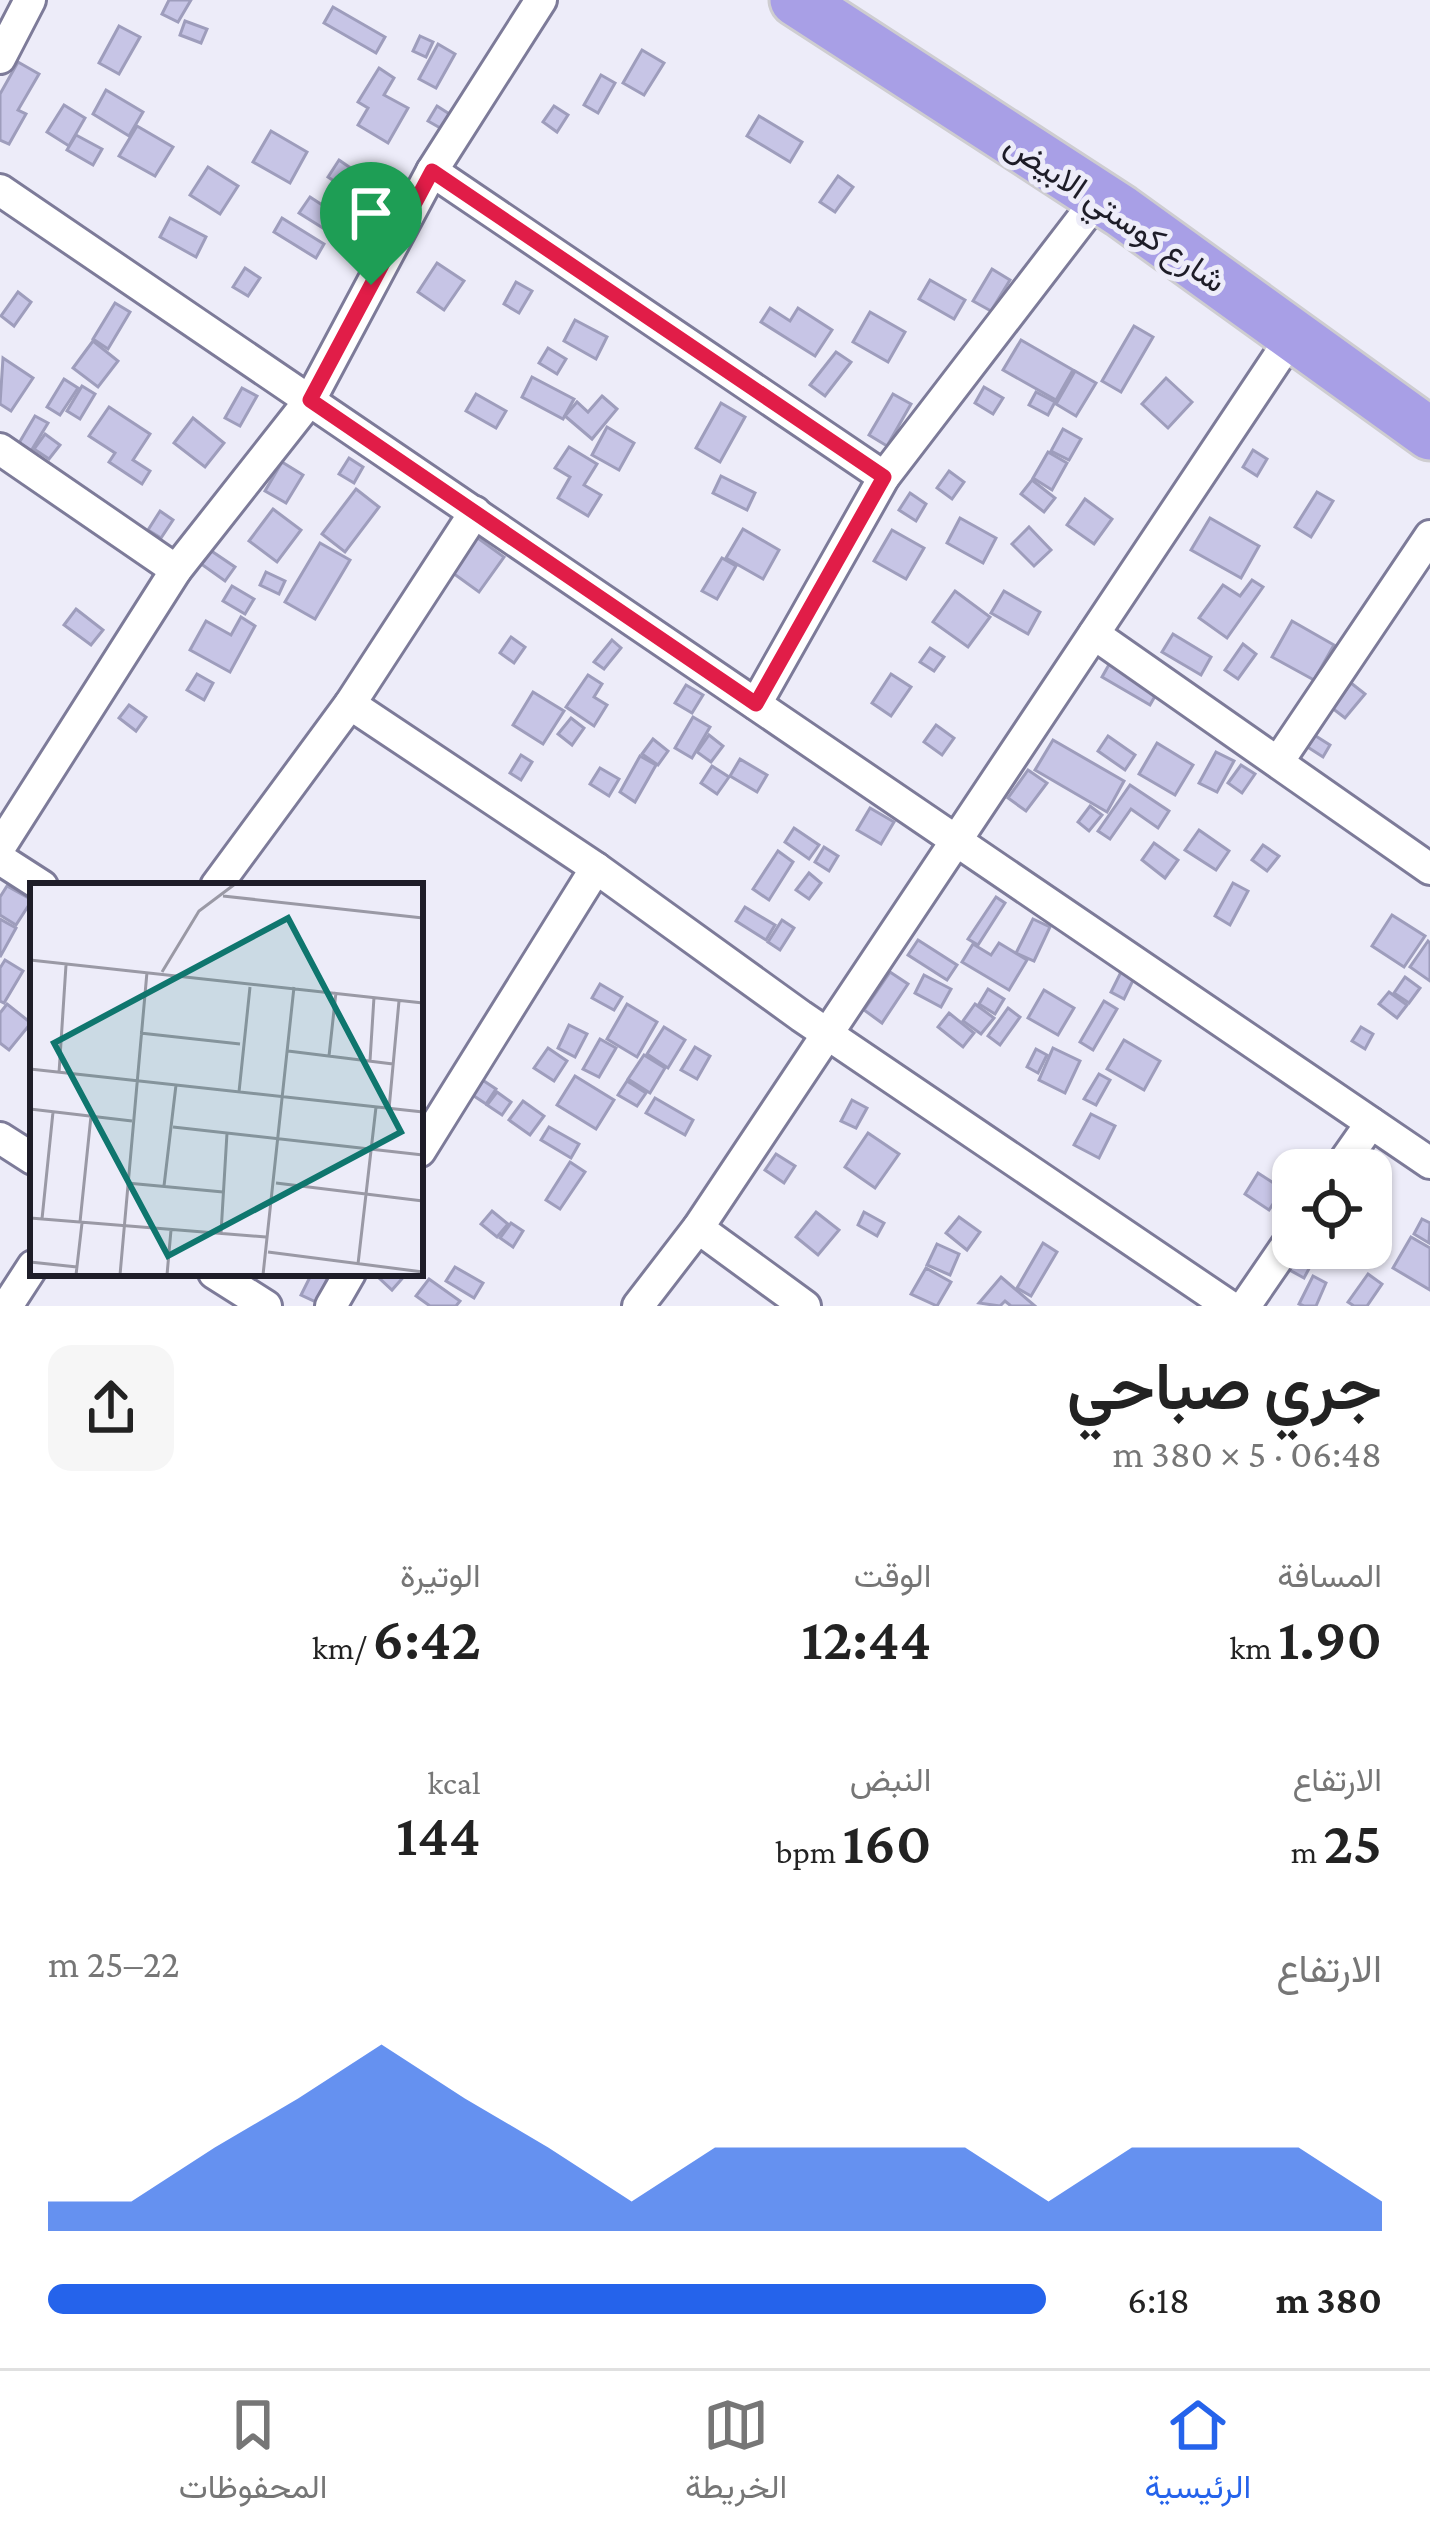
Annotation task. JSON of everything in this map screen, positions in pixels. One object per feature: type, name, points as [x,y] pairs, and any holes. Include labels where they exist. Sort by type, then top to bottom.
[{"type":"highway","name":"شارع كوستي الابيض","points":[[796,0],[1100,197],[1430,434]]},
{"type":"street","points":[[0,58],[30,0]]},
{"type":"street","points":[[0,847],[176,570],[310,400],[432,171],[541,0]]},
{"type":"street","points":[[432,171],[884,477]]},
{"type":"street","points":[[0,190],[1430,1163]]},
{"type":"street","points":[[756,704],[884,477],[1100,197]]},
{"type":"street","points":[[638,1306],[698,1228],[1293,335]]},
{"type":"street","points":[[0,449],[176,570]]},
{"type":"street","points":[[218,883],[350,704],[475,512]]},
{"type":"street","points":[[1277,762],[1430,536]]},
{"type":"street","points":[[1094,634],[1430,869]]},
{"type":"street","points":[[350,704],[596,868],[827,1034],[1229,1306]]},
{"type":"street","points":[[0,859],[37,883]]},
{"type":"street","points":[[423,1139],[596,868]]},
{"type":"street","points":[[1352,1149],[1370,1123]]},
{"type":"street","points":[[0,1138],[30,1157]]},
{"type":"street","points":[[698,1228],[805,1306]]},
{"type":"street","points":[[1245,1306],[1272,1267]]},
{"type":"street","points":[[7,1306],[30,1271]]},
{"type":"street","points":[[219,1276],[266,1306]]},
{"type":"street","points":[[331,1306],[348,1276]]},
{"type":"building","points":[[169,0],[191,0],[178,22],[162,14]]},
{"type":"building","points":[[333,7],[385,37],[376,53],[324,23]]},
{"type":"building","points":[[185,21],[207,29],[201,43],[180,35]]},
{"type":"building","points":[[119,26],[140,37],[119,74],[99,63]]},
{"type":"building","points":[[420,36],[433,42],[426,57],[413,51]]},
{"type":"building","points":[[438,44],[455,54],[436,88],[419,79]]},
{"type":"building","points":[[642,50],[664,63],[644,95],[623,83]]},
{"type":"building","points":[[18,62],[39,74],[18,110],[26,114],[9,144],[0,140],[0,94]]},
{"type":"building","points":[[379,68],[394,78],[384,95],[408,108],[388,143],[358,125],[368,108],[358,102]]},
{"type":"building","points":[[601,75],[615,83],[598,113],[584,105]]},
{"type":"building","points":[[106,90],[143,112],[129,136],[93,114]]},
{"type":"building","points":[[64,105],[85,118],[69,146],[47,132]]},
{"type":"building","points":[[437,106],[451,115],[442,129],[428,121]]},
{"type":"building","points":[[554,106],[568,115],[557,132],[543,122]]},
{"type":"building","points":[[759,116],[802,142],[790,162],[747,136]]},
{"type":"building","points":[[137,126],[173,147],[155,176],[119,156]]},
{"type":"building","points":[[271,131],[307,152],[290,183],[253,162]]},
{"type":"building","points":[[76,135],[102,149],[93,165],[67,150]]},
{"type":"building","points":[[339,160],[365,178],[354,194],[328,177]]},
{"type":"building","points":[[208,167],[238,186],[220,214],[190,195]]},
{"type":"building","points":[[838,176],[853,187],[835,212],[820,202]]},
{"type":"building","points":[[310,197],[336,214],[326,230],[299,213]]},
{"type":"building","points":[[170,218],[206,237],[196,257],[160,237]]},
{"type":"building","points":[[282,218],[324,244],[316,258],[274,232]]},
{"type":"building","points":[[437,263],[464,281],[444,310],[418,292]]},
{"type":"building","points":[[245,268],[260,278],[248,296],[233,287]]},
{"type":"building","points":[[992,269],[1010,280],[991,311],[973,301]]},
{"type":"building","points":[[930,280],[965,300],[954,319],[919,299]]},
{"type":"building","points":[[516,282],[532,291],[519,313],[504,304]]},
{"type":"building","points":[[18,292],[31,302],[14,326],[1,316]]},
{"type":"building","points":[[115,303],[130,312],[108,349],[93,339]]},
{"type":"building","points":[[770,308],[790,321],[798,308],[832,330],[815,356],[761,322]]},
{"type":"building","points":[[870,312],[905,332],[888,362],[853,342]]},
{"type":"building","points":[[575,320],[607,337],[596,359],[564,341]]},
{"type":"building","points":[[1134,326],[1153,337],[1121,392],[1102,381]]},
{"type":"building","points":[[1021,340],[1073,370],[1056,400],[1003,370]]},
{"type":"building","points":[[93,341],[118,361],[98,387],[73,368]]},
{"type":"building","points":[[548,348],[566,359],[557,374],[539,363]]},
{"type":"building","points":[[836,352],[851,362],[825,396],[810,385]]},
{"type":"building","points":[[3,358],[33,378],[11,411],[0,404]]},
{"type":"building","points":[[1075,371],[1096,383],[1076,416],[1056,404]]},
{"type":"building","points":[[532,377],[574,399],[563,419],[522,397]]},
{"type":"building","points":[[1166,378],[1192,402],[1168,428],[1142,404]]},
{"type":"building","points":[[64,379],[78,388],[60,415],[47,407]]},
{"type":"building","points":[[82,386],[95,394],[80,419],[67,411]]},
{"type":"building","points":[[984,387],[1003,398],[993,414],[975,403]]},
{"type":"building","points":[[242,388],[257,396],[240,426],[225,418]]},
{"type":"building","points":[[1036,392],[1055,402],[1048,415],[1029,405]]},
{"type":"building","points":[[476,394],[506,411],[496,428],[466,411]]},
{"type":"building","points":[[893,394],[911,404],[887,446],[869,435]]},
{"type":"building","points":[[602,396],[617,409],[592,439],[565,416],[577,402],[588,412]]},
{"type":"building","points":[[721,403],[745,417],[720,462],[696,448]]},
{"type":"building","points":[[109,407],[150,434],[133,460],[150,471],[142,484],[109,462],[115,453],[89,436]]},
{"type":"building","points":[[35,416],[48,423],[31,451],[19,443]]},
{"type":"building","points":[[193,418],[224,443],[205,467],[174,443]]},
{"type":"building","points":[[607,427],[634,443],[619,470],[592,455]]},
{"type":"building","points":[[1063,429],[1081,439],[1069,460],[1051,451]]},
{"type":"building","points":[[45,434],[60,445],[49,459],[34,449]]},
{"type":"building","points":[[569,447],[597,464],[584,485],[601,495],[588,516],[558,498],[570,477],[555,468]]},
{"type":"building","points":[[1253,450],[1267,459],[1257,476],[1243,467]]},
{"type":"building","points":[[1048,452],[1067,463],[1052,490],[1033,478]]},
{"type":"building","points":[[349,458],[363,467],[354,483],[339,474]]},
{"type":"building","points":[[282,462],[303,475],[286,503],[265,491]]},
{"type":"building","points":[[949,471],[964,482],[952,499],[937,488]]},
{"type":"building","points":[[721,476],[755,493],[747,510],[713,493]]},
{"type":"building","points":[[1032,480],[1055,498],[1044,512],[1021,494]]},
{"type":"building","points":[[356,489],[379,507],[345,552],[322,534]]},
{"type":"building","points":[[1317,492],[1333,501],[1311,537],[1295,527]]},
{"type":"building","points":[[910,493],[926,504],[916,521],[899,510]]},
{"type":"building","points":[[1085,499],[1112,519],[1094,544],[1067,525]]},
{"type":"building","points":[[273,509],[301,530],[277,562],[249,541]]},
{"type":"building","points":[[160,511],[173,520],[161,538],[148,530]]},
{"type":"building","points":[[960,518],[996,538],[983,563],[947,543]]},
{"type":"building","points":[[1210,518],[1259,546],[1241,578],[1191,550]]},
{"type":"building","points":[[1029,527],[1051,550],[1034,566],[1012,544]]},
{"type":"building","points":[[743,529],[779,550],[763,579],[726,558]]},
{"type":"building","points":[[892,530],[924,548],[906,579],[874,561]]},
{"type":"building","points":[[475,536],[504,557],[479,592],[450,571]]},
{"type":"building","points":[[320,543],[350,560],[315,619],[285,602]]},
{"type":"building","points":[[207,548],[235,567],[225,581],[197,561]]},
{"type":"building","points":[[722,558],[736,566],[717,599],[702,591]]},
{"type":"building","points":[[266,572],[285,581],[279,594],[260,585]]},
{"type":"building","points":[[1252,580],[1263,587],[1227,638],[1199,618],[1223,585],[1240,596]]},
{"type":"building","points":[[232,586],[254,599],[245,614],[223,601]]},
{"type":"building","points":[[955,591],[990,617],[968,647],[933,622]]},
{"type":"building","points":[[1004,591],[1040,612],[1028,634],[991,613]]},
{"type":"building","points":[[76,609],[103,630],[91,645],[64,625]]},
{"type":"building","points":[[241,617],[255,626],[230,672],[190,650],[206,621],[231,635]]},
{"type":"building","points":[[1292,621],[1334,645],[1314,680],[1272,657]]},
{"type":"building","points":[[1173,634],[1211,657],[1201,675],[1162,652]]},
{"type":"building","points":[[511,637],[525,647],[514,663],[500,653]]},
{"type":"building","points":[[612,640],[621,648],[604,669],[594,662]]},
{"type":"building","points":[[1243,644],[1256,654],[1238,679],[1225,670]]},
{"type":"building","points":[[930,648],[944,657],[934,671],[920,662]]},
{"type":"building","points":[[1111,661],[1159,689],[1150,705],[1102,677]]},
{"type":"building","points":[[197,674],[213,683],[204,700],[187,690]]},
{"type":"building","points":[[891,674],[911,687],[891,716],[872,703]]},
{"type":"building","points":[[588,675],[602,684],[594,697],[607,705],[594,726],[566,707]]},
{"type":"building","points":[[1351,683],[1365,694],[1345,718],[1332,708]]},
{"type":"building","points":[[686,685],[703,695],[692,713],[675,703]]},
{"type":"building","points":[[533,692],[564,711],[543,744],[513,725]]},
{"type":"building","points":[[129,705],[146,717],[136,731],[119,718]]},
{"type":"building","points":[[693,717],[710,727],[692,758],[675,748]]},
{"type":"building","points":[[571,718],[584,728],[572,745],[558,734]]},
{"type":"building","points":[[936,725],[954,738],[942,755],[924,742]]},
{"type":"building","points":[[1311,733],[1330,745],[1323,757],[1303,744]]},
{"type":"building","points":[[709,735],[723,746],[711,762],[697,752]]},
{"type":"building","points":[[1108,736],[1135,755],[1125,770],[1098,751]]},
{"type":"building","points":[[653,739],[668,751],[658,765],[642,754]]},
{"type":"building","points":[[1053,740],[1124,781],[1107,812],[1035,770]]},
{"type":"building","points":[[1157,743],[1193,765],[1175,795],[1139,774]]},
{"type":"building","points":[[1216,752],[1234,761],[1217,792],[1199,783]]},
{"type":"building","points":[[521,755],[532,762],[521,780],[510,773]]},
{"type":"building","points":[[640,756],[656,765],[635,802],[620,792]]},
{"type":"building","points":[[740,759],[767,775],[757,792],[730,776]]},
{"type":"building","points":[[1241,765],[1255,774],[1242,793],[1228,783]]},
{"type":"building","points":[[712,766],[729,777],[717,794],[701,783]]},
{"type":"building","points":[[600,768],[619,779],[609,796],[590,784]]},
{"type":"building","points":[[1028,770],[1047,783],[1026,811],[1008,798]]},
{"type":"building","points":[[1130,785],[1169,811],[1158,828],[1131,809],[1110,839],[1098,831]]},
{"type":"building","points":[[1090,806],[1102,815],[1089,831],[1078,822]]},
{"type":"building","points":[[870,808],[894,822],[881,844],[857,830]]},
{"type":"building","points":[[794,828],[819,845],[809,859],[785,842]]},
{"type":"building","points":[[1199,830],[1229,851],[1216,870],[1185,850]]},
{"type":"building","points":[[1154,843],[1178,860],[1165,878],[1142,860]]},
{"type":"building","points":[[1263,845],[1279,856],[1267,871],[1252,860]]},
{"type":"building","points":[[824,847],[838,856],[829,871],[815,862]]},
{"type":"building","points":[[778,851],[793,862],[769,900],[753,889]]},
{"type":"building","points":[[809,873],[821,883],[809,899],[796,890]]},
{"type":"building","points":[[1233,883],[1248,891],[1230,925],[1215,916]]},
{"type":"building","points":[[7,886],[30,899],[16,925],[0,915],[0,897]]},
{"type":"building","points":[[996,897],[1005,903],[978,945],[968,939]]},
{"type":"building","points":[[745,907],[775,925],[766,940],[736,921]]},
{"type":"building","points":[[1392,915],[1425,936],[1404,967],[1372,946]]},
{"type":"building","points":[[0,919],[16,928],[0,957]]},
{"type":"building","points":[[1033,919],[1050,927],[1034,961],[1016,953]]},
{"type":"building","points":[[782,920],[794,928],[780,950],[768,942]]},
{"type":"building","points":[[918,940],[957,965],[947,980],[908,955]]},
{"type":"building","points":[[999,943],[1027,960],[1009,990],[962,962],[973,944],[991,955]]},
{"type":"building","points":[[1430,943],[1430,981],[1410,967]]},
{"type":"building","points":[[5,960],[23,971],[4,1003],[0,1001],[0,968]]},
{"type":"building","points":[[1126,962],[1139,968],[1124,999],[1111,992]]},
{"type":"building","points":[[890,972],[908,984],[882,1023],[864,1010]]},
{"type":"building","points":[[924,975],[951,989],[941,1007],[915,993]]},
{"type":"building","points":[[1405,977],[1420,988],[1409,1003],[1394,993]]},
{"type":"building","points":[[600,984],[622,997],[614,1010],[592,998]]},
{"type":"building","points":[[988,989],[1004,999],[995,1014],[979,1004]]},
{"type":"building","points":[[1044,990],[1074,1008],[1058,1035],[1028,1018]]},
{"type":"building","points":[[1389,992],[1407,1005],[1397,1018],[1379,1004]]},
{"type":"building","points":[[1104,1001],[1117,1009],[1093,1050],[1080,1042]]},
{"type":"building","points":[[7,1004],[30,1022],[9,1050],[0,1043],[0,1013]]},
{"type":"building","points":[[627,1004],[657,1022],[637,1057],[607,1039]]},
{"type":"building","points":[[975,1004],[994,1018],[981,1034],[963,1021]]},
{"type":"building","points":[[1008,1008],[1020,1017],[1000,1045],[988,1036]]},
{"type":"building","points":[[949,1013],[974,1033],[963,1047],[938,1027]]},
{"type":"building","points":[[569,1025],[587,1034],[575,1057],[558,1048]]},
{"type":"building","points":[[664,1027],[685,1040],[668,1068],[647,1054]]},
{"type":"building","points":[[1361,1027],[1373,1034],[1365,1049],[1352,1041]]},
{"type":"building","points":[[600,1039],[616,1048],[599,1077],[583,1069]]},
{"type":"building","points":[[1124,1040],[1160,1061],[1144,1090],[1107,1069]]},
{"type":"building","points":[[695,1047],[710,1056],[697,1079],[681,1070]]},
{"type":"building","points":[[548,1048],[567,1061],[554,1081],[534,1068]]},
{"type":"building","points":[[1053,1048],[1080,1061],[1065,1093],[1039,1080]]},
{"type":"building","points":[[1036,1049],[1047,1055],[1038,1073],[1027,1067]]},
{"type":"building","points":[[644,1055],[665,1068],[650,1093],[628,1079]]},
{"type":"building","points":[[1099,1074],[1110,1080],[1096,1105],[1084,1099]]},
{"type":"building","points":[[575,1076],[614,1100],[596,1129],[557,1105]]},
{"type":"building","points":[[478,1077],[496,1089],[486,1104],[468,1092]]},
{"type":"building","points":[[627,1081],[646,1093],[637,1106],[618,1095]]},
{"type":"building","points":[[497,1092],[511,1102],[502,1115],[487,1105]]},
{"type":"building","points":[[655,1098],[693,1120],[685,1135],[646,1113]]},
{"type":"building","points":[[852,1100],[867,1108],[856,1128],[841,1121]]},
{"type":"building","points":[[523,1101],[544,1116],[530,1135],[509,1120]]},
{"type":"building","points":[[1091,1114],[1115,1126],[1099,1158],[1074,1145]]},
{"type":"building","points":[[549,1127],[579,1144],[571,1158],[541,1140]]},
{"type":"building","points":[[868,1133],[899,1154],[875,1188],[845,1167]]},
{"type":"building","points":[[776,1154],[795,1166],[784,1183],[765,1170]]},
{"type":"building","points":[[570,1162],[585,1172],[560,1209],[546,1200]]},
{"type":"building","points":[[1258,1173],[1272,1182],[1269,1210],[1245,1194]]},
{"type":"building","points":[[492,1211],[508,1224],[497,1237],[481,1224]]},
{"type":"building","points":[[816,1212],[839,1230],[818,1255],[796,1237]]},
{"type":"building","points":[[864,1212],[884,1223],[877,1236],[858,1225]]},
{"type":"building","points":[[959,1217],[980,1232],[967,1250],[946,1233]]},
{"type":"building","points":[[1422,1219],[1430,1223],[1429,1243],[1414,1234]]},
{"type":"building","points":[[511,1223],[523,1231],[513,1247],[500,1238]]},
{"type":"building","points":[[1411,1237],[1430,1248],[1430,1290],[1393,1268]]},
{"type":"building","points":[[1043,1243],[1057,1252],[1031,1296],[1017,1288]]},
{"type":"building","points":[[937,1244],[959,1254],[950,1275],[927,1265]]},
{"type":"building","points":[[455,1267],[483,1283],[474,1298],[446,1281]]},
{"type":"building","points":[[926,1268],[951,1282],[937,1306],[911,1294]]},
{"type":"building","points":[[1288,1269],[1309,1269],[1304,1278]]},
{"type":"building","points":[[1368,1274],[1382,1284],[1367,1306],[1354,1306],[1348,1302]]},
{"type":"building","points":[[310,1276],[329,1276],[316,1302],[301,1295]]},
{"type":"building","points":[[379,1276],[404,1276],[392,1290]]},
{"type":"building","points":[[1313,1276],[1326,1283],[1316,1306],[1304,1306],[1299,1304]]},
{"type":"building","points":[[1001,1277],[1035,1306],[979,1303]]},
{"type":"building","points":[[429,1279],[460,1301],[456,1306],[430,1306],[416,1296]]},
{"type":"route","points":[[432,171],[884,477],[756,704],[310,400],[371,285],[432,171]]}]
